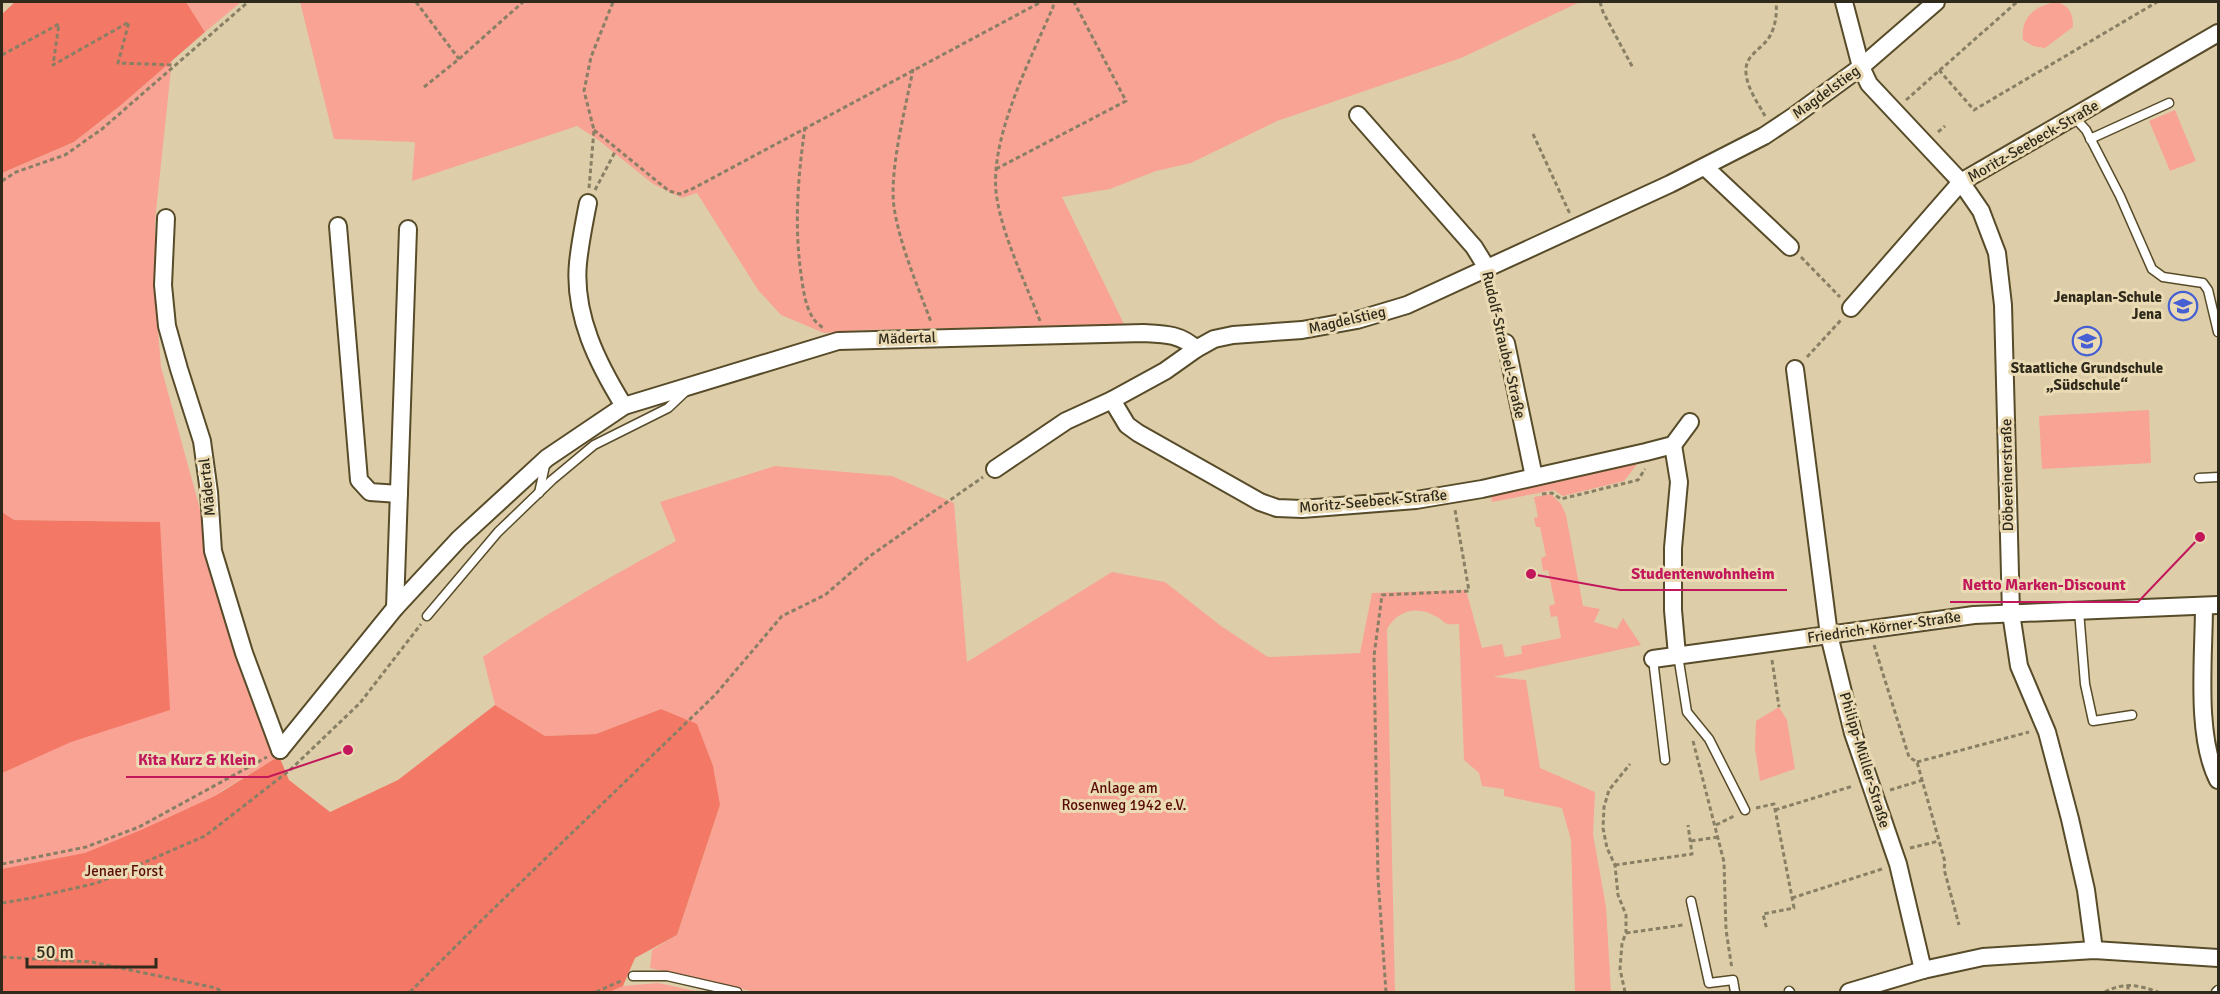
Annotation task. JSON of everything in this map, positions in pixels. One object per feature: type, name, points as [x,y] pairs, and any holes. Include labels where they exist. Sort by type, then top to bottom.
[{"type":"street","name":"Döbereinerstraße","points":[[1844,2],[1861,67],[1869,84],[1961,182],[1981,211],[1997,253],[2002,294],[2011,613],[2019,666],[2045,727],[2070,819],[2086,890],[2094,950]]},
{"type":"street","name":"Magdelstieg","points":[[995,469],[1066,421],[1112,400],[1165,371],[1196,349],[1215,339],[1233,335],[1302,330],[1357,320],[1407,305],[1705,167],[1764,136],[1794,116],[1861,67],[1936,2]]},
{"type":"street","name":"Moritz-Seebeck-Straße","points":[[1851,308],[1961,182],[2218,33]]},
{"type":"street","name":"Rudolf-Straubel-Straße","points":[[1358,115],[1474,247],[1487,268]]},
{"type":"street","points":[[1705,167],[1790,247]]},
{"type":"street","points":[[588,203],[577,265],[580,304],[588,336],[602,371],[624,406]]},
{"type":"street","name":"Mädertal","points":[[166,218],[163,285],[167,326],[178,369],[202,441],[209,492],[213,552],[244,653],[280,750]]},
{"type":"street","points":[[338,226],[359,480],[370,492],[399,494]]},
{"type":"street","points":[[396,608],[408,229]]},
{"type":"street","name":"Mädertal","points":[[280,750],[396,608],[459,538],[547,458],[624,406],[838,341],[1144,333],[1169,334],[1190,343],[1196,349]]},
{"type":"street","name":"Rudolf-Straubel-Straße","points":[[1506,343],[1534,477]]},
{"type":"street","name":"Philipp-Müller-Straße","points":[[1796,369],[1829,635],[1853,733],[1896,858],[1923,970]]},
{"type":"street","name":"Moritz-Seebeck-Straße","points":[[1112,400],[1127,424],[1137,434],[1260,502],[1278,508],[1302,509],[1416,500],[1673,446]]},
{"type":"street","points":[[1677,655],[1673,610],[1673,548],[1679,482],[1673,446],[1690,422]]},
{"type":"street","points":[[2211,605],[2204,728],[2213,770],[2218,780]]},
{"type":"street","name":"Friedrich-Körner-Straße","points":[[1653,659],[1974,615],[2211,605]]},
{"type":"street","points":[[1849,993],[1923,970],[1983,957],[2094,950],[2218,958]]},
{"type":"lane","points":[[2090,139],[2169,103]]},
{"type":"lane","points":[[2074,117],[2086,130],[2120,196],[2151,269],[2163,277],[2203,284],[2208,290],[2218,332]]},
{"type":"lane","points":[[427,616],[498,532],[538,493],[594,445],[668,408],[690,387]]},
{"type":"lane","points":[[538,493],[547,458]]},
{"type":"lane","points":[[2199,478],[2218,477]]},
{"type":"lane","points":[[2079,611],[2085,684],[2093,721],[2132,715]]},
{"type":"lane","points":[[1677,655],[1687,712],[1709,739],[1745,810]]},
{"type":"lane","name":"Friedrich-Körner-Straße","points":[[1653,659],[1665,760]]},
{"type":"lane","points":[[1691,901],[1709,983],[1733,980],[1735,993]]},
{"type":"lane","points":[[633,976],[667,976],[737,993]]},
{"type":"path","points":[[2,181],[16,172],[65,154],[102,129],[248,2]]},
{"type":"path","points":[[416,2],[459,59]]},
{"type":"path","points":[[424,87],[522,2]]},
{"type":"path","points":[[588,203],[594,130],[584,91],[591,57],[613,2]]},
{"type":"path","points":[[594,130],[669,191],[680,194],[1041,2]]},
{"type":"path","points":[[1045,334],[1002,221],[996,197],[996,169],[1003,133],[1016,92],[1054,2]]},
{"type":"path","points":[[996,169],[1126,101],[1074,2]]},
{"type":"path","points":[[1600,2],[1633,68]]},
{"type":"path","points":[[1768,120],[1747,80],[1745,70],[1747,62],[1771,36],[1777,12],[1776,2]]},
{"type":"path","points":[[1908,99],[2016,2]]},
{"type":"path","points":[[1940,70],[1974,110],[2156,2],[2160,9]]},
{"type":"path","points":[[2,55],[59,24],[53,65],[129,22],[118,63],[174,65]]},
{"type":"path","points":[[2101,36],[2104,42]]},
{"type":"path","points":[[2063,59],[2066,65]]},
{"type":"path","points":[[914,69],[896,167],[894,205],[901,238],[937,337]]},
{"type":"path","points":[[1934,135],[1945,126]]},
{"type":"path","points":[[805,127],[798,179],[796,224],[804,295],[813,318],[838,341]]},
{"type":"path","points":[[1533,134],[1576,227]]},
{"type":"path","points":[[588,203],[616,150]]},
{"type":"path","points":[[1790,247],[1851,308],[1796,369]]},
{"type":"path","name":"Rudolf-Straubel-Straße","points":[[1487,268],[1506,343]]},
{"type":"path","points":[[1536,495],[1552,493],[1561,499],[1638,480],[1648,463],[1646,452]]},
{"type":"path","points":[[410,993],[488,914],[715,695],[782,616],[825,595],[870,555],[995,469]]},
{"type":"path","points":[[1386,993],[1378,878],[1374,656],[1382,596],[1469,591],[1452,494]]},
{"type":"path","points":[[2,903],[97,883],[205,836],[290,770],[360,703],[427,616]]},
{"type":"path","points":[[1869,629],[1909,757],[1917,762],[1923,780],[1940,841],[1945,862],[1944,869],[1959,925]]},
{"type":"path","points":[[1770,643],[1779,707]]},
{"type":"path","points":[[1687,712],[1696,761],[1725,862],[1726,930],[1733,980]]},
{"type":"path","points":[[1917,762],[2045,727]]},
{"type":"path","points":[[2,864],[86,847],[139,827],[280,750]]},
{"type":"path","points":[[1625,993],[1620,969],[1622,943],[1626,933],[1626,915],[1618,895],[1615,865],[1607,848],[1603,828],[1604,807],[1609,790],[1630,764]]},
{"type":"path","points":[[1775,810],[1872,788],[1923,780]]},
{"type":"path","points":[[1716,825],[1745,810],[1774,804],[1794,908],[1763,914],[1767,930]]},
{"type":"path","points":[[1615,865],[1692,854],[1688,825]]},
{"type":"path","points":[[1690,841],[1719,837]]},
{"type":"path","points":[[1792,898],[1940,841]]},
{"type":"path","points":[[1626,933],[1696,924]]},
{"type":"path","points":[[2,957],[92,962],[216,987],[222,993]]},
{"type":"path","points":[[596,993],[633,976]]},
{"type":"path","points":[[2128,985],[2128,993]]},
{"type":"path","points":[[2105,993],[2118,986],[2128,985],[2155,992]]},
{"type":"green space","points":[[15,2],[186,2],[205,32],[121,105],[74,142],[2,173],[2,14]]},
{"type":"green space","points":[[186,2],[241,2],[205,32]]},
{"type":"green space","points":[[300,2],[1580,2],[1461,58],[1277,121],[1191,163],[1156,171],[1110,189],[1062,197],[1124,324],[863,330],[824,333],[781,315],[758,290],[697,193],[682,198],[653,184],[577,126],[412,181],[415,142],[334,139]]},
{"type":"green space","points":[[2057,2],[2070,11],[2073,27],[2045,48],[2033,46],[2023,40],[2024,25],[2031,14],[2042,6]]},
{"type":"green space","points":[[172,60],[155,221],[155,292],[161,367],[248,684],[279,756],[223,790],[2,992],[2,578],[160,522],[14,520],[2,512],[2,173],[74,142]]},
{"type":"green space","points":[[2175,110],[2196,161],[2170,171],[2149,121]]},
{"type":"green space","points":[[2149,410],[2151,463],[2042,469],[2039,416]]},
{"type":"green space","points":[[1642,458],[1624,481],[1563,496],[1554,490],[1492,502],[1490,492]]},
{"type":"green space","name":"Anlage am Rosenweg 1942 e.V.","points":[[775,466],[892,476],[954,503],[967,662],[1112,572],[1165,582],[1221,626],[1268,657],[1360,653],[1372,593],[1466,590],[1482,648],[1502,644],[1505,657],[1522,654],[1521,646],[1561,638],[1557,616],[1551,617],[1549,606],[1555,604],[1548,570],[1543,571],[1541,558],[1546,556],[1540,527],[1536,527],[1534,518],[1538,517],[1534,497],[1551,494],[1561,504],[1566,515],[1583,606],[1600,609],[1594,622],[1617,629],[1623,618],[1641,645],[1493,677],[1526,680],[1540,768],[1595,792],[1593,834],[1606,907],[1611,992],[1575,992],[1571,840],[1562,808],[1504,796],[1504,789],[1482,786],[1479,773],[1464,760],[1459,624],[1447,624],[1438,617],[1422,611],[1409,611],[1402,614],[1387,629],[1395,992],[755,992],[650,968],[652,950],[677,935],[720,805],[661,709],[596,734],[545,736],[495,705],[483,657],[578,596],[676,541],[660,502]]},
{"type":"green space","points":[[2,512],[14,520],[160,522],[170,710],[71,742],[2,773]]},
{"type":"green space","name":"Jenaer Forst","points":[[495,705],[545,736],[596,734],[661,709],[697,724],[713,766],[720,805],[677,935],[635,958],[623,986],[609,992],[2,992],[2,869],[85,853],[215,796],[279,756],[289,780],[330,812],[398,780]]},
{"type":"green space","points":[[1779,707],[1787,720],[1795,769],[1760,781],[1755,748],[1756,721]]},
{"type":"green space","points":[[658,983],[700,992],[609,992],[623,986]]},
{"type":"place","name":"Jenaplan-Schule Jena","points":[[2183,306]]},
{"type":"place","name":"Staatliche Grundschule „Südschule“","points":[[2087,341]]},
{"type":"place","name":"Netto Marken-Discount","points":[[2200,537]]},
{"type":"place","name":"Studentenwohnheim","points":[[1531,574]]},
{"type":"place","name":"Kita Kurz & Klein","points":[[348,750]]}]
